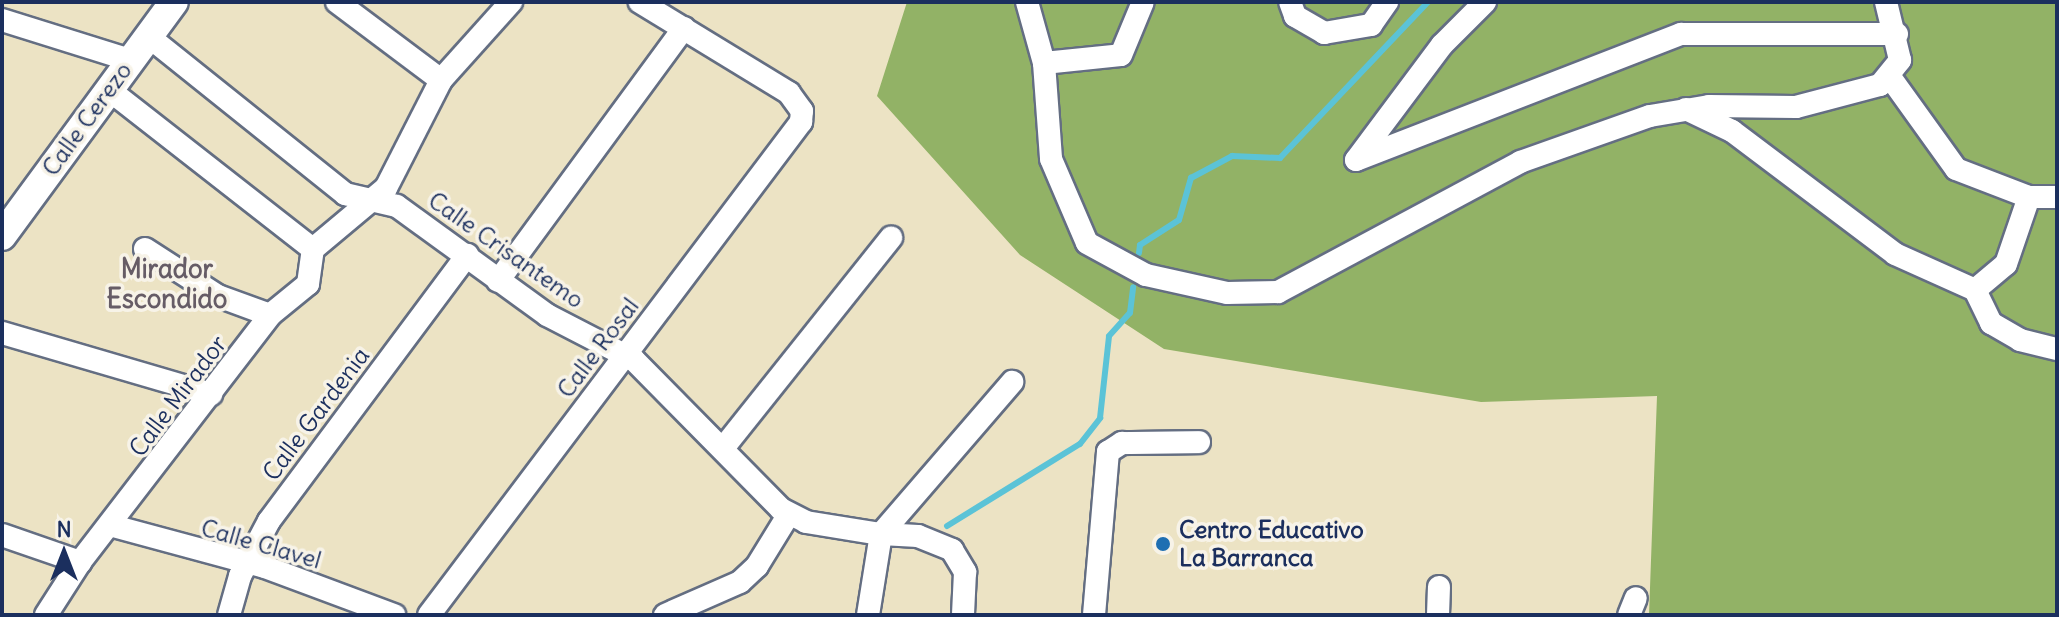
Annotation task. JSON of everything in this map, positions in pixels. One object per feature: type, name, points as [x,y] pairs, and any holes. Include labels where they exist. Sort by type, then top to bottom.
[{"type":"street","name":"Calle Cerezo","points":[[2,236],[174,2]]},
{"type":"street","points":[[337,2],[441,80]]},
{"type":"street","points":[[108,89],[313,249],[388,184],[441,80],[511,2]]},
{"type":"street","points":[[498,281],[684,28],[640,2]]},
{"type":"street","points":[[1027,2],[1044,63],[1051,159],[1087,243],[1146,275],[1227,293],[1278,292],[1520,162],[1685,108],[1796,107],[1858,93],[1890,77],[1900,60],[1897,34],[1886,2]]},
{"type":"street","points":[[1044,63],[1121,55],[1143,2]]},
{"type":"street","points":[[1290,2],[1295,16],[1324,33],[1371,25],[1387,2]]},
{"type":"street","points":[[1485,2],[1442,45],[1356,160],[1681,34],[1897,34]]},
{"type":"street","points":[[2,20],[130,60]]},
{"type":"street","name":"Calle Rosal","points":[[429,615],[796,134],[802,111],[789,93],[684,28]]},
{"type":"street","name":"Calle Crisantemo","points":[[148,36],[345,194],[397,206],[547,315],[644,368],[789,514]]},
{"type":"street","points":[[1890,77],[1956,169],[2029,197],[2057,197]]},
{"type":"street","points":[[1685,108],[1732,131],[1895,254],[1975,290],[1991,323],[2020,340],[2057,349]]},
{"type":"street","points":[[1975,290],[2006,264],[2029,197]]},
{"type":"street","points":[[724,447],[891,238]]},
{"type":"street","points":[[145,249],[208,291],[270,315]]},
{"type":"street","name":"Calle Mirador","points":[[46,615],[80,562],[113,526],[270,315],[308,284],[313,249]]},
{"type":"street","name":"Calle Gardenia","points":[[229,615],[246,565],[269,521],[467,255]]},
{"type":"street","points":[[2,333],[211,394]]},
{"type":"street","points":[[868,615],[874,534],[1012,382]]},
{"type":"street","points":[[1094,615],[1108,452],[1122,443],[1199,442]]},
{"type":"street","points":[[665,615],[740,582],[757,566],[789,514],[874,534],[918,536],[952,550],[965,572],[963,615]]},
{"type":"street","name":"Calle Clavel","points":[[113,526],[246,565],[394,615]]},
{"type":"street","points":[[2,535],[80,562]]},
{"type":"street","points":[[1438,615],[1439,587]]},
{"type":"green space","points":[[907,2],[2057,2],[2057,615],[1649,615],[1657,396],[1481,402],[1164,349],[1020,255],[877,96]]},
{"type":"waterway","points":[[1139,253],[1140,245],[1179,220],[1191,178],[1232,156],[1280,158],[1428,2]]},
{"type":"waterway","points":[[947,526],[1080,444],[1100,418],[1109,336],[1130,313],[1133,287]]},
{"type":"place","name":"Centro Educativo La Barranca","points":[[1163,544]]},
{"type":"district","name":"Mirador Escondido","points":[[167,284]]}]
